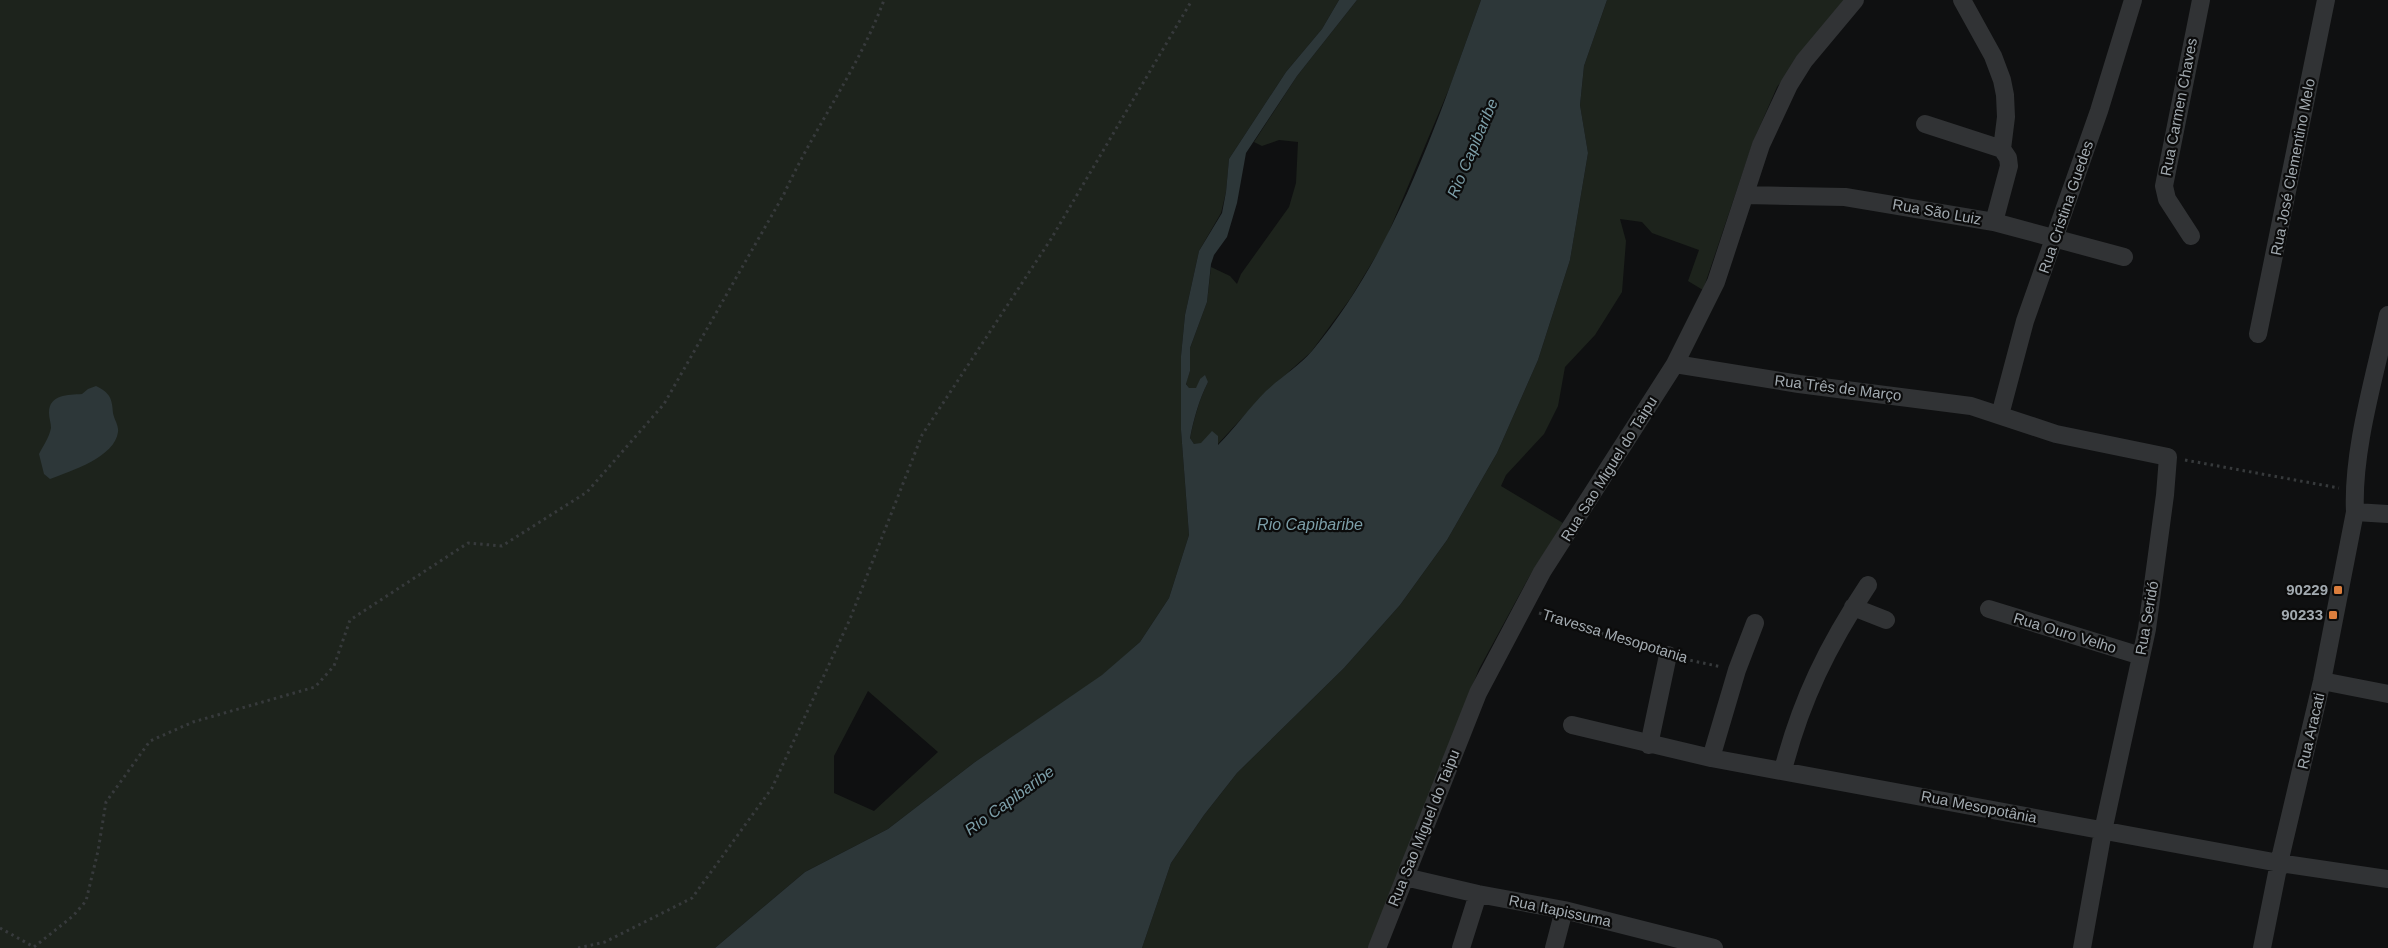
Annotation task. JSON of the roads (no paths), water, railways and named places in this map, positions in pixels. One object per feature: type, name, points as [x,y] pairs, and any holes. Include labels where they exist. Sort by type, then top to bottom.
[{"type":"street","name":"Rua Sao Miguel do Taipu","points":[[1377,948],[1478,692],[1542,572],[1675,364],[1716,282],[1761,146],[1789,85],[1804,61],[1855,0]]},
{"type":"street","points":[[1962,0],[1993,56],[2002,80],[2006,95],[2006,117],[2002,149]]},
{"type":"street","name":"Rua Cristina Guedes","points":[[2000,415],[2026,321],[2099,111],[2134,0]]},
{"type":"street","name":"Rua Carmen Chaves","points":[[2191,236],[2167,199],[2164,186],[2201,0]]},
{"type":"street","name":"Rua José Clementino Melo","points":[[2258,334],[2326,0]]},
{"type":"street","points":[[1925,124],[2002,149],[2008,158],[2009,166],[1994,222]]},
{"type":"street","name":"Rua São Luiz","points":[[1746,195],[1845,197],[1994,222],[2056,237],[2124,257]]},
{"type":"street","name":"Rua Aracati","points":[[2262,948],[2279,863],[2322,681],[2355,512],[2354,491],[2361,446],[2388,315]]},
{"type":"street","name":"Rua Três de Março","points":[[1675,364],[1799,384],[1971,406],[2000,415]]},
{"type":"street","name":"Rua Seridó","points":[[2000,415],[2056,434],[2168,458],[2152,598],[2103,831],[2082,948]]},
{"type":"street","points":[[2355,512],[2388,514]]},
{"type":"street","points":[[1784,770],[1794,731],[1816,672],[1853,607],[1868,585]]},
{"type":"street","points":[[1853,607],[1886,620]]},
{"type":"street","name":"Rua Ouro Velho","points":[[1989,609],[2141,656]]},
{"type":"street","points":[[1711,758],[1738,670],[1755,623]]},
{"type":"street","points":[[1649,745],[1668,655]]},
{"type":"street","points":[[2322,681],[2388,694]]},
{"type":"street","name":"Rua Mesopotânia","points":[[1572,725],[1649,745],[1711,758],[2279,863],[2388,879]]},
{"type":"street","name":"Rua Itapissuma","points":[[1405,877],[1478,894],[1564,910],[1714,948]]},
{"type":"street","points":[[1461,948],[1478,894]]},
{"type":"street","points":[[1554,948],[1564,910]]},
{"type":"water","name":"Rio Capibaribe","points":[[1339,0],[1357,0],[1297,76],[1246,153],[1237,203],[1227,237],[1214,255],[1211,264],[1207,302],[1190,348],[1190,371],[1186,384],[1189,388],[1196,388],[1200,379],[1205,375],[1208,382],[1199,402],[1190,438],[1194,444],[1201,443],[1212,431],[1218,436],[1218,445],[1266,391],[1312,351],[1342,312],[1368,271],[1391,228],[1430,138],[1481,0],[1607,0],[1584,66],[1580,105],[1588,153],[1570,260],[1538,360],[1497,453],[1447,540],[1400,605],[1344,668],[1237,773],[1204,815],[1171,863],[1142,948],[715,948],[805,872],[888,829],[975,762],[1102,675],[1140,642],[1169,598],[1189,535],[1181,430],[1181,356],[1185,315],[1199,251],[1222,213],[1229,159],[1286,72],[1322,29]]},
{"type":"water","points":[[96,386],[104,391],[111,400],[118,430],[115,441],[101,456],[91,462],[50,479],[44,474],[39,454],[51,428],[49,415],[52,402],[60,397],[82,394]]},
{"type":"place","name":"90229","points":[[2338,590]]},
{"type":"place","name":"90233","points":[[2333,615]]}]
